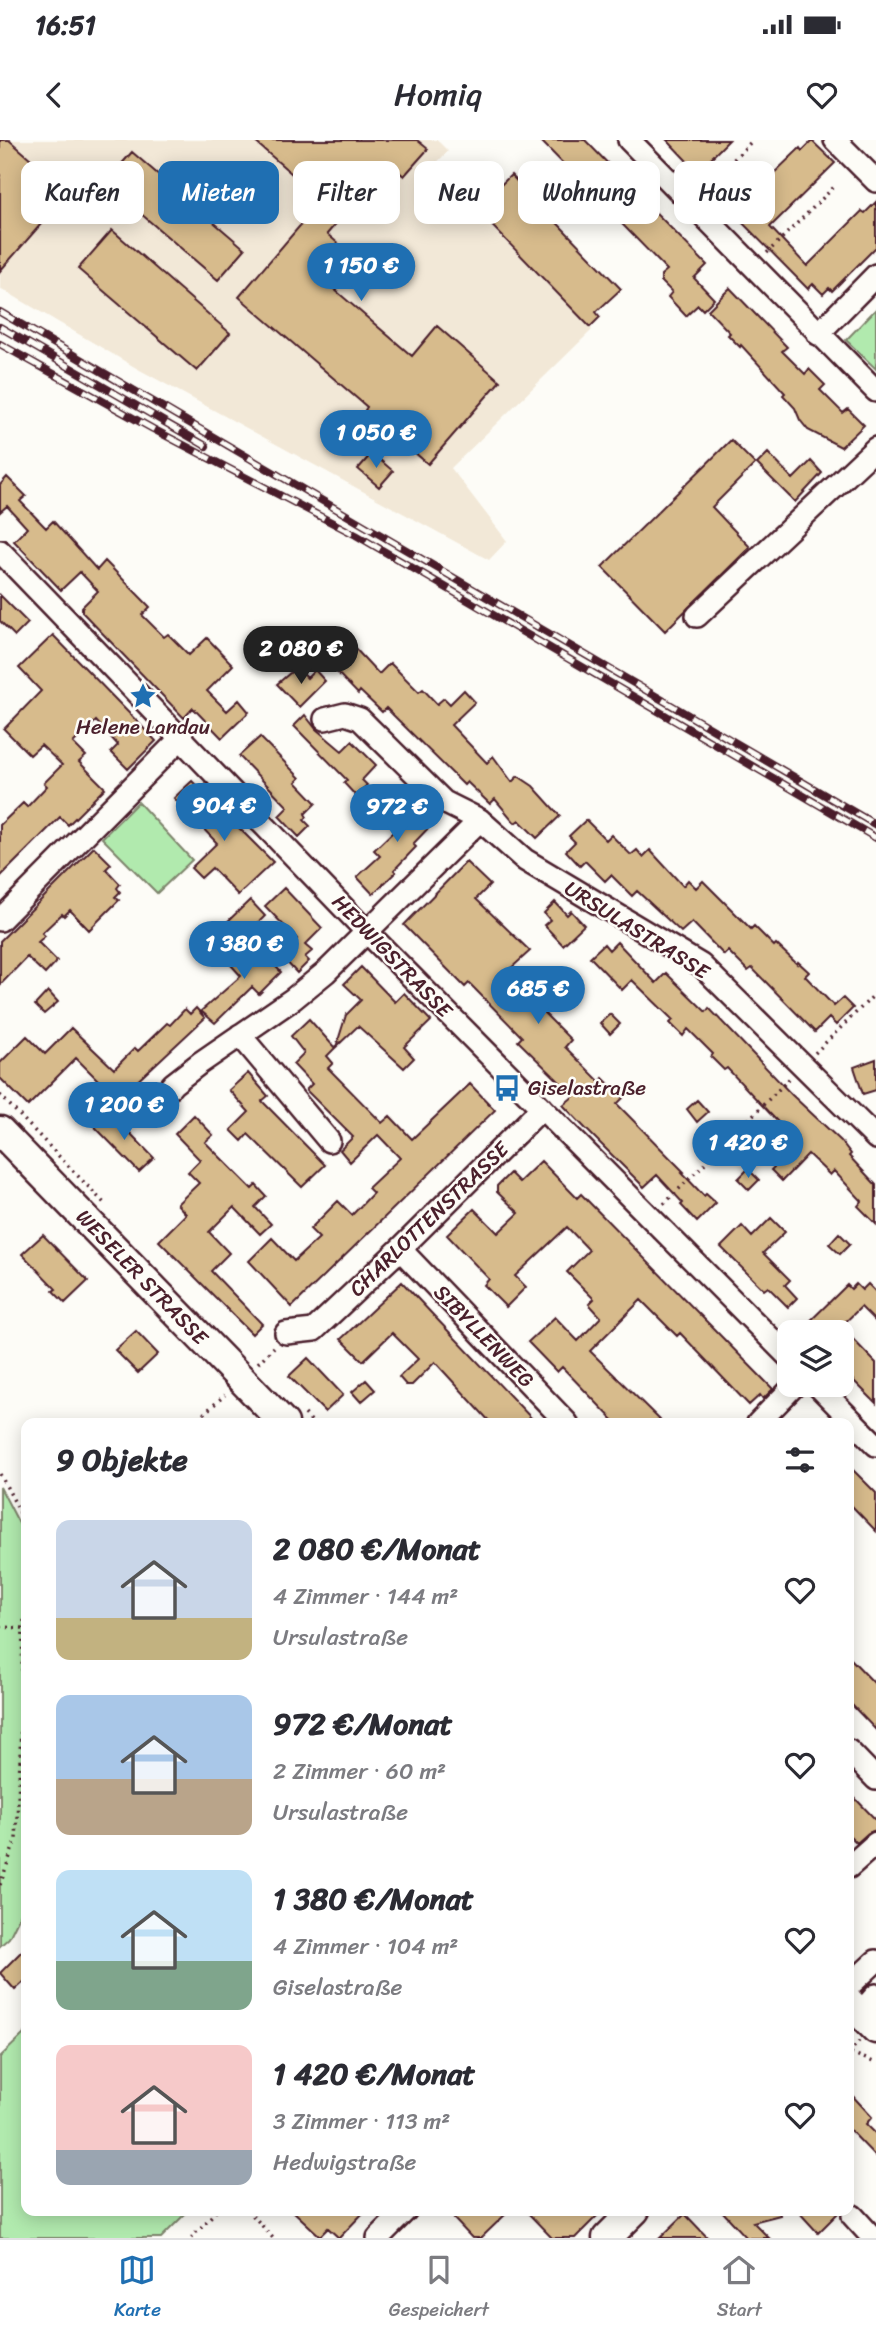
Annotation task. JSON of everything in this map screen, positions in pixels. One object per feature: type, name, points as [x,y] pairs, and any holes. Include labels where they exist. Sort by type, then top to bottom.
[{"type":"main road","name":"WESELER STRASSE","points":[[0,1131],[279,1418]]},
{"type":"main road","points":[[609,2237],[629,2216]]},
{"type":"street","points":[[629,140],[674,186]]},
{"type":"street","points":[[835,140],[876,181]]},
{"type":"street","points":[[711,224],[876,391]]},
{"type":"street","points":[[818,334],[876,275]]},
{"type":"street","points":[[697,616],[876,448]]},
{"type":"street","name":"HEDWIGSTRASSE","points":[[0,551],[367,932],[777,1345]]},
{"type":"street","name":"URSULASTRASSE","points":[[325,719],[345,714],[360,719],[444,802],[480,820],[525,860],[701,965],[803,1066],[871,1123]]},
{"type":"street","points":[[1,916],[182,737]]},
{"type":"street","points":[[155,1112],[173,1084],[293,999],[326,972],[480,820]]},
{"type":"street","points":[[240,1035],[329,1141]]},
{"type":"street","name":"CHARLOTTENSTRASSE","points":[[286,1333],[314,1330],[542,1108]]},
{"type":"street","name":"SIBYLLENWEG","points":[[400,1249],[562,1418]]},
{"type":"street","points":[[763,1418],[783,1397]]},
{"type":"street","points":[[829,1397],[849,1418]]},
{"type":"street","points":[[854,1423],[876,1445]]},
{"type":"street","points":[[854,1762],[876,1779]]},
{"type":"street","points":[[854,1863],[876,1843]]},
{"type":"street","points":[[854,1981],[876,1961]]},
{"type":"street","points":[[377,2238],[400,2216]]},
{"type":"street","points":[[853,2216],[873,2238]]},
{"type":"path","points":[[732,161],[753,140]]},
{"type":"path","points":[[753,267],[836,185]]},
{"type":"path","points":[[651,1217],[876,993]]},
{"type":"path","points":[[199,1418],[242,1380]]},
{"type":"path","points":[[0,1474],[21,1514]]},
{"type":"path","points":[[0,1626],[21,1628]]},
{"type":"path","points":[[0,1885],[16,1839],[21,1717]]},
{"type":"path","points":[[854,2054],[876,2063]]},
{"type":"path","points":[[191,2238],[211,2216]]},
{"type":"path","points":[[253,2216],[273,2238]]},
{"type":"shaded area","points":[[0,140],[437,140],[448,151],[438,161],[414,161],[414,224],[489,224],[592,330],[451,468],[507,541],[489,560],[138,369],[0,288]]},
{"type":"green space","points":[[876,309],[876,369],[846,340]]},
{"type":"green space","points":[[138,802],[192,860],[157,893],[102,838]]},
{"type":"green space","points":[[0,1487],[21,1527],[21,1913],[9,1938],[0,1946]]},
{"type":"green space","points":[[21,2037],[21,2216],[183,2216],[161,2238],[0,2238],[0,2057]]},
{"type":"building","points":[[0,140],[9,140],[33,161],[21,161],[21,224],[41,224],[0,271]]},
{"type":"building","points":[[253,140],[417,140],[428,149],[417,161],[414,161],[404,176],[400,173],[400,161],[293,161],[293,175]]},
{"type":"building","points":[[540,140],[585,140],[605,161],[561,161]]},
{"type":"building","points":[[667,140],[729,140],[708,161],[687,161]]},
{"type":"building","points":[[812,141],[835,163],[775,222],[775,172],[800,148],[802,151]]},
{"type":"building","points":[[132,152],[142,161],[124,161]]},
{"type":"building","points":[[144,162],[158,174],[158,224],[216,224],[245,249],[218,280],[144,216]]},
{"type":"building","points":[[511,175],[518,182],[518,224],[558,224],[621,289],[596,312],[600,317],[590,327],[490,224],[504,224],[504,182]]},
{"type":"building","points":[[876,202],[876,247],[832,291],[829,288],[823,294],[813,284],[808,289],[744,224],[773,224],[770,227],[807,266],[862,211],[865,213]]},
{"type":"building","points":[[660,217],[707,265],[694,278],[714,299],[703,310],[698,305],[686,316],[668,297],[672,292],[661,281],[661,275],[667,270],[622,224],[660,224]]},
{"type":"building","points":[[301,224],[336,224],[327,234],[360,262],[335,290],[412,356],[437,326],[500,381],[428,464],[365,410],[367,407],[239,297]]},
{"type":"building","points":[[112,230],[230,333],[197,371],[78,269]]},
{"type":"building","points":[[730,288],[787,347],[782,351],[805,374],[809,369],[825,385],[820,390],[843,413],[848,409],[864,425],[841,447],[808,430],[795,408],[783,395],[785,393],[741,345],[740,347],[728,335],[730,333],[708,310]]},
{"type":"building","points":[[731,440],[755,464],[712,507],[750,547],[665,631],[602,567]]},
{"type":"building","points":[[372,453],[393,471],[379,487],[358,469]]},
{"type":"building","points":[[768,453],[793,479],[811,461],[822,473],[795,502],[757,464]]},
{"type":"building","points":[[7,477],[26,496],[20,501],[46,528],[53,521],[97,570],[105,561],[150,607],[142,615],[164,637],[168,634],[189,655],[207,638],[233,665],[207,691],[227,711],[239,700],[249,712],[222,738],[193,708],[184,718],[82,612],[82,607],[98,591],[80,572],[61,590],[14,541],[27,528],[7,506],[0,512],[0,485]]},
{"type":"building","points":[[0,595],[28,623],[15,636],[0,621]]},
{"type":"building","points":[[53,635],[156,741],[128,769],[111,752],[118,745],[96,721],[73,743],[86,756],[79,762],[105,788],[68,825],[60,817],[0,877],[0,825],[23,803],[27,807],[47,786],[44,783],[62,765],[41,745],[30,755],[4,729],[41,691],[19,668]]},
{"type":"building","points":[[352,645],[379,674],[390,663],[419,692],[423,689],[437,704],[444,698],[450,704],[464,690],[475,702],[451,725],[487,763],[493,756],[512,782],[518,776],[533,786],[560,816],[537,838],[519,820],[515,823],[495,799],[490,804],[467,782],[464,785],[386,708],[382,712],[360,691],[358,694],[331,666]]},
{"type":"building","points":[[297,667],[307,678],[315,670],[325,681],[299,707],[277,684]]},
{"type":"building","points":[[305,715],[316,729],[342,751],[352,741],[376,765],[362,780],[367,785],[356,796],[344,783],[347,780],[294,726]]},
{"type":"building","points":[[260,737],[300,778],[296,782],[316,803],[305,814],[307,817],[304,820],[310,826],[299,837],[279,816],[288,807],[239,756]]},
{"type":"building","points":[[192,781],[273,862],[238,895],[212,868],[201,878],[191,868],[217,843],[174,798]]},
{"type":"building","points":[[407,792],[435,821],[413,844],[416,847],[394,870],[396,872],[373,894],[357,877],[380,856],[374,850],[397,828],[393,824],[406,811],[397,802]]},
{"type":"building","points":[[586,820],[606,840],[611,835],[631,855],[637,850],[643,857],[650,850],[683,886],[688,880],[696,888],[703,881],[751,929],[754,926],[774,946],[776,944],[809,972],[805,976],[834,1006],[843,998],[853,1008],[836,1025],[829,1018],[815,1032],[752,968],[748,971],[728,951],[724,955],[692,922],[681,932],[637,891],[632,896],[611,875],[605,881],[585,861],[580,866],[566,851],[575,842],[569,836]]},
{"type":"building","points":[[94,847],[111,864],[106,869],[120,884],[117,888],[120,892],[115,897],[119,900],[89,930],[70,910],[64,916],[62,914],[42,933],[45,936],[38,942],[57,961],[45,974],[27,957],[0,985],[0,941]]},
{"type":"building","points":[[466,862],[490,885],[476,899],[530,951],[509,970],[528,991],[535,985],[541,991],[545,987],[557,999],[543,1012],[571,1040],[565,1047],[600,1082],[603,1078],[623,1098],[617,1104],[704,1196],[706,1194],[716,1203],[697,1222],[657,1175],[644,1187],[586,1129],[563,1105],[574,1096],[518,1041],[522,1037],[469,983],[465,987],[404,925]]},
{"type":"building","points":[[284,888],[322,928],[305,945],[312,951],[305,957],[309,961],[297,973],[280,955],[297,939],[265,906]]},
{"type":"building","points":[[250,900],[265,916],[241,940],[225,924]]},
{"type":"building","points":[[555,902],[567,915],[571,911],[584,925],[563,945],[544,925],[550,920],[544,913]]},
{"type":"building","points":[[617,942],[656,983],[666,973],[706,1012],[709,1008],[792,1095],[841,1141],[851,1154],[849,1156],[876,1185],[876,1224],[858,1206],[862,1201],[834,1171],[830,1175],[808,1154],[782,1181],[771,1170],[791,1150],[785,1144],[792,1137],[727,1068],[724,1070],[711,1057],[713,1054],[688,1029],[683,1036],[670,1023],[673,1020],[632,980],[622,990],[590,957],[604,944],[609,950]]},
{"type":"building","points":[[253,943],[281,972],[259,994],[252,987],[215,1023],[201,1011],[241,976],[231,965]]},
{"type":"building","points":[[361,967],[395,1002],[404,993],[431,1021],[404,1047],[414,1058],[404,1068],[358,1026],[336,1047],[346,1015],[361,1000],[344,984]]},
{"type":"building","points":[[48,991],[58,1002],[44,1014],[35,1005]]},
{"type":"building","points":[[196,1008],[205,1018],[131,1087],[127,1082],[110,1098],[99,1087],[102,1084],[76,1058],[28,1106],[0,1078],[0,1063],[27,1036],[45,1054],[71,1028],[114,1069],[135,1048],[138,1051],[167,1023],[170,1025],[185,1009],[190,1014]]},
{"type":"building","points":[[610,1014],[620,1024],[610,1034],[600,1023]]},
{"type":"building","points":[[309,1019],[335,1048],[327,1056],[333,1063],[328,1068],[382,1123],[390,1116],[412,1139],[470,1084],[495,1110],[292,1307],[249,1261],[272,1238],[294,1261],[319,1238],[310,1229],[338,1201],[352,1215],[373,1193],[368,1188],[400,1158],[378,1135],[350,1162],[340,1150],[353,1137],[306,1090],[312,1084],[293,1064],[304,1053],[291,1036]]},
{"type":"building","points":[[876,1059],[876,1090],[863,1094],[854,1067]]},
{"type":"building","points":[[248,1073],[268,1096],[262,1101],[325,1165],[302,1187],[248,1134],[242,1141],[231,1130],[249,1112],[229,1090]]},
{"type":"building","points":[[697,1100],[708,1112],[697,1122],[687,1109]]},
{"type":"building","points":[[110,1112],[154,1158],[139,1172],[95,1127]]},
{"type":"building","points":[[194,1115],[213,1135],[205,1142],[252,1189],[256,1185],[266,1196],[255,1207],[271,1224],[260,1234],[234,1207],[209,1232],[229,1253],[211,1271],[262,1324],[252,1334],[159,1241],[186,1214],[177,1204],[199,1183],[188,1172],[200,1160],[175,1134]]},
{"type":"building","points":[[541,1161],[577,1198],[581,1194],[773,1389],[763,1399],[760,1395],[749,1405],[680,1333],[677,1336],[641,1300],[590,1351],[658,1418],[611,1418],[562,1367],[557,1372],[528,1342],[555,1317],[578,1341],[601,1317],[589,1304],[594,1299],[567,1272],[589,1250],[567,1227],[515,1276],[526,1287],[506,1307],[484,1285],[489,1279],[447,1235],[474,1209],[498,1233],[519,1213],[497,1192],[497,1186],[510,1173],[519,1182]]},
{"type":"building","points":[[748,1169],[759,1180],[749,1190],[738,1179]]},
{"type":"building","points":[[771,1218],[785,1232],[763,1253],[790,1280],[785,1285],[797,1298],[788,1307],[768,1287],[764,1290],[721,1247],[742,1226],[752,1237]]},
{"type":"building","points":[[839,1233],[850,1244],[840,1254],[829,1244]]},
{"type":"building","points":[[43,1235],[88,1281],[65,1303],[53,1291],[56,1289],[22,1254]]},
{"type":"building","points":[[402,1282],[531,1418],[486,1418],[435,1362],[412,1385],[406,1385],[399,1377],[418,1359],[392,1333],[363,1361],[341,1339]]},
{"type":"building","points":[[856,1284],[862,1290],[868,1284],[876,1292],[876,1322],[861,1307],[847,1320],[811,1320],[847,1285],[851,1289]]},
{"type":"building","points":[[136,1331],[158,1354],[138,1373],[115,1350]]},
{"type":"building","points":[[854,1340],[876,1363],[876,1403],[854,1381]]},
{"type":"building","points":[[308,1358],[343,1395],[325,1412],[289,1376]]},
{"type":"building","points":[[366,1380],[375,1390],[361,1402],[352,1392]]},
{"type":"building","points":[[854,1471],[876,1493],[876,1531],[854,1508]]},
{"type":"building","points":[[854,1662],[876,1685],[876,1730],[854,1707]]},
{"type":"building","points":[[854,1797],[876,1820],[876,1830],[857,1843],[854,1840]]},
{"type":"building","points":[[21,1952],[21,1985],[15,1990],[0,1973]]},
{"type":"building","points":[[854,2097],[872,2117],[866,2124],[876,2134],[876,2157],[854,2134]]},
{"type":"building","points":[[298,2216],[360,2216],[339,2238],[328,2228],[320,2236]]},
{"type":"building","points":[[457,2216],[504,2216],[481,2238],[472,2238],[454,2219]]},
{"type":"building","points":[[531,2216],[597,2216],[575,2238],[552,2238]]},
{"type":"building","points":[[683,2216],[687,2216],[708,2238],[660,2238]]},
{"type":"building","points":[[727,2216],[776,2216],[753,2222],[769,2238],[747,2238]]},
{"type":"building","points":[[802,2216],[835,2216],[818,2233]]},
{"type":"railway","points":[[0,312],[876,825]]},
{"type":"railway","points":[[0,327],[206,446]]},
{"type":"railway","points":[[0,344],[153,429],[356,535],[876,838]]},
{"type":"place","name":"Helene Landau","points":[[143,696]]},
{"type":"place","name":"Giselastraße","points":[[507,1088]]}]
